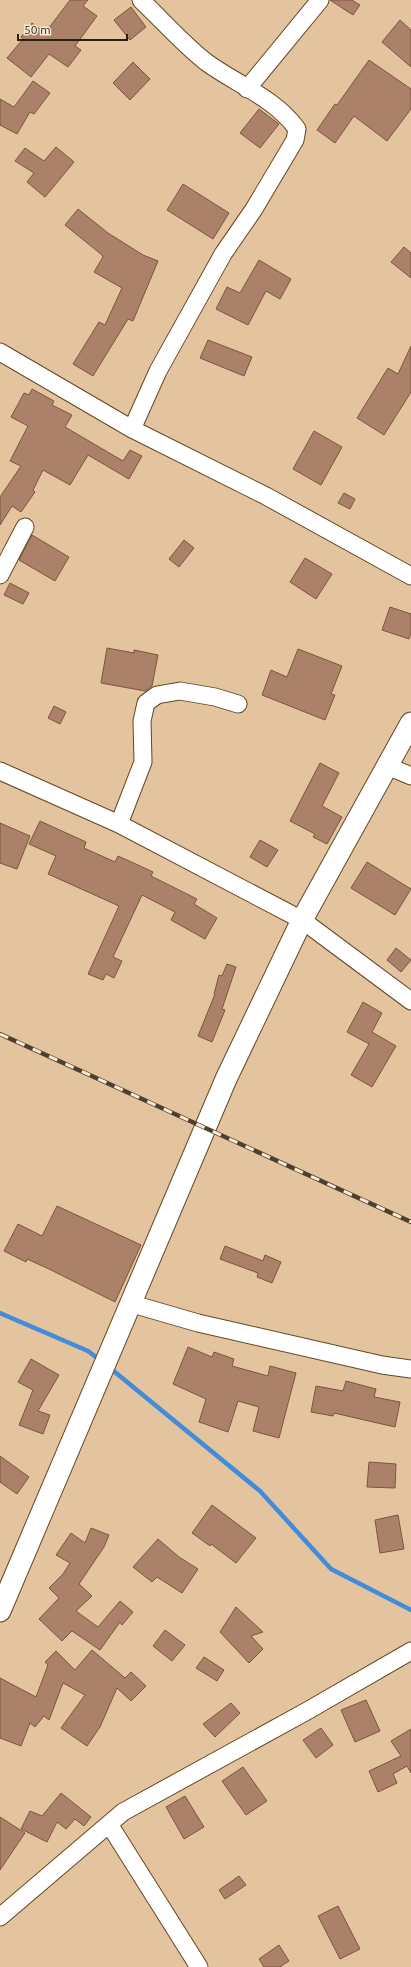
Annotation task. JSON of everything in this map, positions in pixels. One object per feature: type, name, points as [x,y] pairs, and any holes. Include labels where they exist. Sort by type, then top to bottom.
[{"type":"street","points":[[132,429],[158,371],[223,254],[254,209],[295,140],[297,129],[288,116],[205,61],[141,0]]},
{"type":"street","points":[[247,89],[320,0]]},
{"type":"street","points":[[0,352],[132,429],[266,496],[411,576]]},
{"type":"street","points":[[0,575],[25,527]]},
{"type":"street","points":[[119,824],[143,762],[142,721],[146,703],[158,694],[180,691],[215,697],[238,704]]},
{"type":"street","points":[[0,1611],[226,1080],[302,920],[411,723]]},
{"type":"street","points":[[387,766],[411,776]]},
{"type":"street","points":[[0,771],[119,824],[302,920],[411,1001]]},
{"type":"street","points":[[130,1303],[198,1323],[382,1365],[411,1369]]},
{"type":"street","points":[[0,1917],[123,1812],[307,1711],[411,1651]]},
{"type":"street","points":[[109,1824],[199,1967]]},
{"type":"building","points":[[70,0],[88,0],[83,6],[97,16],[75,46],[81,50],[68,67],[49,54],[31,77],[7,58],[23,39],[21,37],[32,23],[45,33]]},
{"type":"building","points":[[330,0],[352,0],[360,5],[353,15]]},
{"type":"building","points":[[131,7],[146,27],[130,40],[114,20]]},
{"type":"building","points":[[400,20],[411,30],[411,67],[382,42]]},
{"type":"building","points":[[369,60],[411,89],[411,109],[387,141],[354,116],[335,143],[317,130]]},
{"type":"building","points":[[133,62],[150,79],[130,100],[113,83]]},
{"type":"building","points":[[33,81],[50,93],[34,114],[30,112],[17,134],[0,125],[0,99],[14,107]]},
{"type":"building","points":[[259,109],[279,124],[260,148],[240,133]]},
{"type":"building","points":[[56,147],[74,162],[45,197],[27,182],[34,173],[15,161],[25,148],[44,161]]},
{"type":"building","points":[[183,184],[229,213],[213,239],[167,210]]},
{"type":"building","points":[[78,209],[108,233],[143,255],[158,261],[133,321],[128,319],[93,376],[73,364],[99,322],[105,325],[122,288],[94,272],[103,257],[102,255],[65,225]]},
{"type":"building","points":[[404,247],[411,253],[411,278],[391,262]]},
{"type":"building","points":[[259,260],[291,279],[280,299],[266,291],[248,325],[216,309],[227,287],[240,293]]},
{"type":"building","points":[[208,340],[252,357],[244,376],[200,358]]},
{"type":"building","points":[[411,346],[411,392],[384,435],[357,418],[388,368],[398,374]]},
{"type":"building","points":[[32,389],[54,401],[52,405],[72,415],[65,427],[123,461],[130,450],[142,456],[129,479],[88,455],[70,485],[43,470],[33,490],[35,492],[21,512],[12,506],[0,525],[0,497],[21,466],[10,461],[28,426],[11,417],[24,393],[29,395]]},
{"type":"building","points":[[314,431],[342,447],[321,485],[293,469]]},
{"type":"building","points":[[344,493],[355,499],[350,509],[338,503]]},
{"type":"building","points":[[32,535],[69,557],[55,581],[19,560]]},
{"type":"building","points":[[184,540],[194,548],[179,567],[169,559]]},
{"type":"building","points":[[305,558],[332,574],[316,599],[290,582]]},
{"type":"building","points":[[10,583],[29,593],[23,604],[4,595]]},
{"type":"building","points":[[390,607],[411,614],[411,633],[409,639],[382,630]]},
{"type":"building","points":[[107,648],[134,653],[134,650],[158,655],[152,686],[145,691],[101,683]]},
{"type":"building","points":[[298,649],[342,666],[331,694],[335,695],[325,720],[262,695],[271,670],[287,677]]},
{"type":"building","points":[[54,706],[66,712],[60,724],[48,718]]},
{"type":"building","points":[[320,763],[339,773],[322,806],[342,817],[327,844],[313,837],[315,834],[290,821]]},
{"type":"building","points":[[40,821],[86,842],[84,848],[115,862],[118,856],[153,872],[151,876],[197,899],[194,904],[217,918],[205,939],[171,920],[175,912],[142,895],[113,957],[122,961],[114,978],[106,974],[103,980],[88,974],[119,906],[48,874],[56,856],[29,844]]},
{"type":"building","points":[[0,823],[30,836],[17,869],[0,863]]},
{"type":"building","points":[[260,840],[278,850],[267,867],[250,857]]},
{"type":"building","points":[[367,862],[411,889],[395,915],[351,888]]},
{"type":"building","points":[[396,948],[411,960],[401,972],[387,960]]},
{"type":"building","points":[[227,964],[236,967],[222,1009],[225,1010],[212,1042],[198,1036],[215,994],[219,975],[222,976]]},
{"type":"building","points":[[363,1002],[382,1013],[372,1032],[396,1046],[372,1087],[351,1075],[369,1044],[347,1032]]},
{"type":"building","points":[[57,1206],[141,1245],[115,1302],[49,1269],[27,1259],[26,1262],[4,1251],[18,1224],[42,1236]]},
{"type":"building","points":[[225,1246],[263,1261],[265,1255],[281,1262],[272,1283],[257,1277],[258,1273],[220,1259]]},
{"type":"building","points":[[188,1347],[212,1357],[214,1352],[234,1359],[232,1366],[268,1376],[270,1366],[296,1373],[279,1438],[253,1431],[259,1407],[238,1401],[228,1432],[199,1422],[206,1399],[173,1384]]},
{"type":"building","points":[[31,1359],[59,1375],[38,1411],[50,1415],[43,1434],[19,1425],[33,1390],[18,1382]]},
{"type":"building","points":[[346,1381],[376,1389],[374,1397],[400,1402],[395,1427],[334,1413],[333,1416],[311,1412],[316,1386],[343,1391]]},
{"type":"building","points":[[0,1456],[29,1477],[17,1494],[0,1482]]},
{"type":"building","points":[[369,1462],[396,1464],[395,1488],[367,1487]]},
{"type":"building","points":[[212,1505],[256,1538],[236,1563],[211,1544],[210,1546],[192,1533]]},
{"type":"building","points":[[398,1515],[404,1549],[380,1553],[375,1520]]},
{"type":"building","points":[[91,1528],[109,1535],[104,1547],[79,1584],[92,1596],[76,1611],[98,1627],[120,1601],[133,1612],[122,1625],[120,1622],[100,1650],[72,1631],[62,1641],[39,1619],[59,1598],[49,1588],[63,1574],[70,1563],[56,1555],[71,1533],[85,1543]]},
{"type":"building","points":[[158,1539],[179,1557],[198,1569],[182,1593],[157,1577],[152,1582],[133,1567]]},
{"type":"building","points":[[236,1607],[263,1632],[251,1636],[263,1649],[249,1663],[220,1632]]},
{"type":"building","points":[[165,1630],[185,1645],[172,1661],[153,1646]]},
{"type":"building","points":[[92,1650],[125,1678],[131,1672],[146,1686],[131,1701],[117,1688],[100,1727],[87,1746],[61,1728],[85,1695],[63,1683],[49,1720],[44,1716],[35,1727],[30,1723],[21,1746],[0,1738],[0,1678],[36,1697],[48,1665],[45,1662],[56,1651],[75,1670]]},
{"type":"building","points":[[204,1657],[224,1670],[217,1681],[196,1668]]},
{"type":"building","points":[[366,1700],[380,1731],[355,1742],[341,1710]]},
{"type":"building","points":[[231,1703],[240,1713],[215,1737],[203,1724]]},
{"type":"building","points":[[321,1728],[333,1745],[316,1758],[303,1740]]},
{"type":"building","points":[[411,1729],[411,1773],[407,1766],[393,1774],[397,1783],[378,1792],[369,1771],[401,1756],[391,1741]]},
{"type":"building","points":[[243,1767],[267,1801],[246,1815],[222,1781]]},
{"type":"building","points":[[61,1793],[91,1817],[84,1826],[75,1819],[66,1829],[57,1822],[47,1842],[21,1829],[30,1811],[42,1816]]},
{"type":"building","points":[[185,1796],[204,1827],[184,1839],[166,1807]]},
{"type":"building","points":[[0,1817],[25,1833],[0,1870]]},
{"type":"building","points":[[239,1876],[246,1885],[225,1899],[219,1890]]},
{"type":"building","points":[[338,1906],[360,1949],[340,1959],[318,1916]]},
{"type":"building","points":[[279,1945],[289,1961],[280,1967],[264,1967],[259,1959]]},
{"type":"waterway","points":[[0,1313],[88,1351],[101,1361]]},
{"type":"waterway","points":[[110,1368],[260,1491],[331,1569],[411,1610]]},
{"type":"railway","points":[[0,1034],[411,1222]]}]
